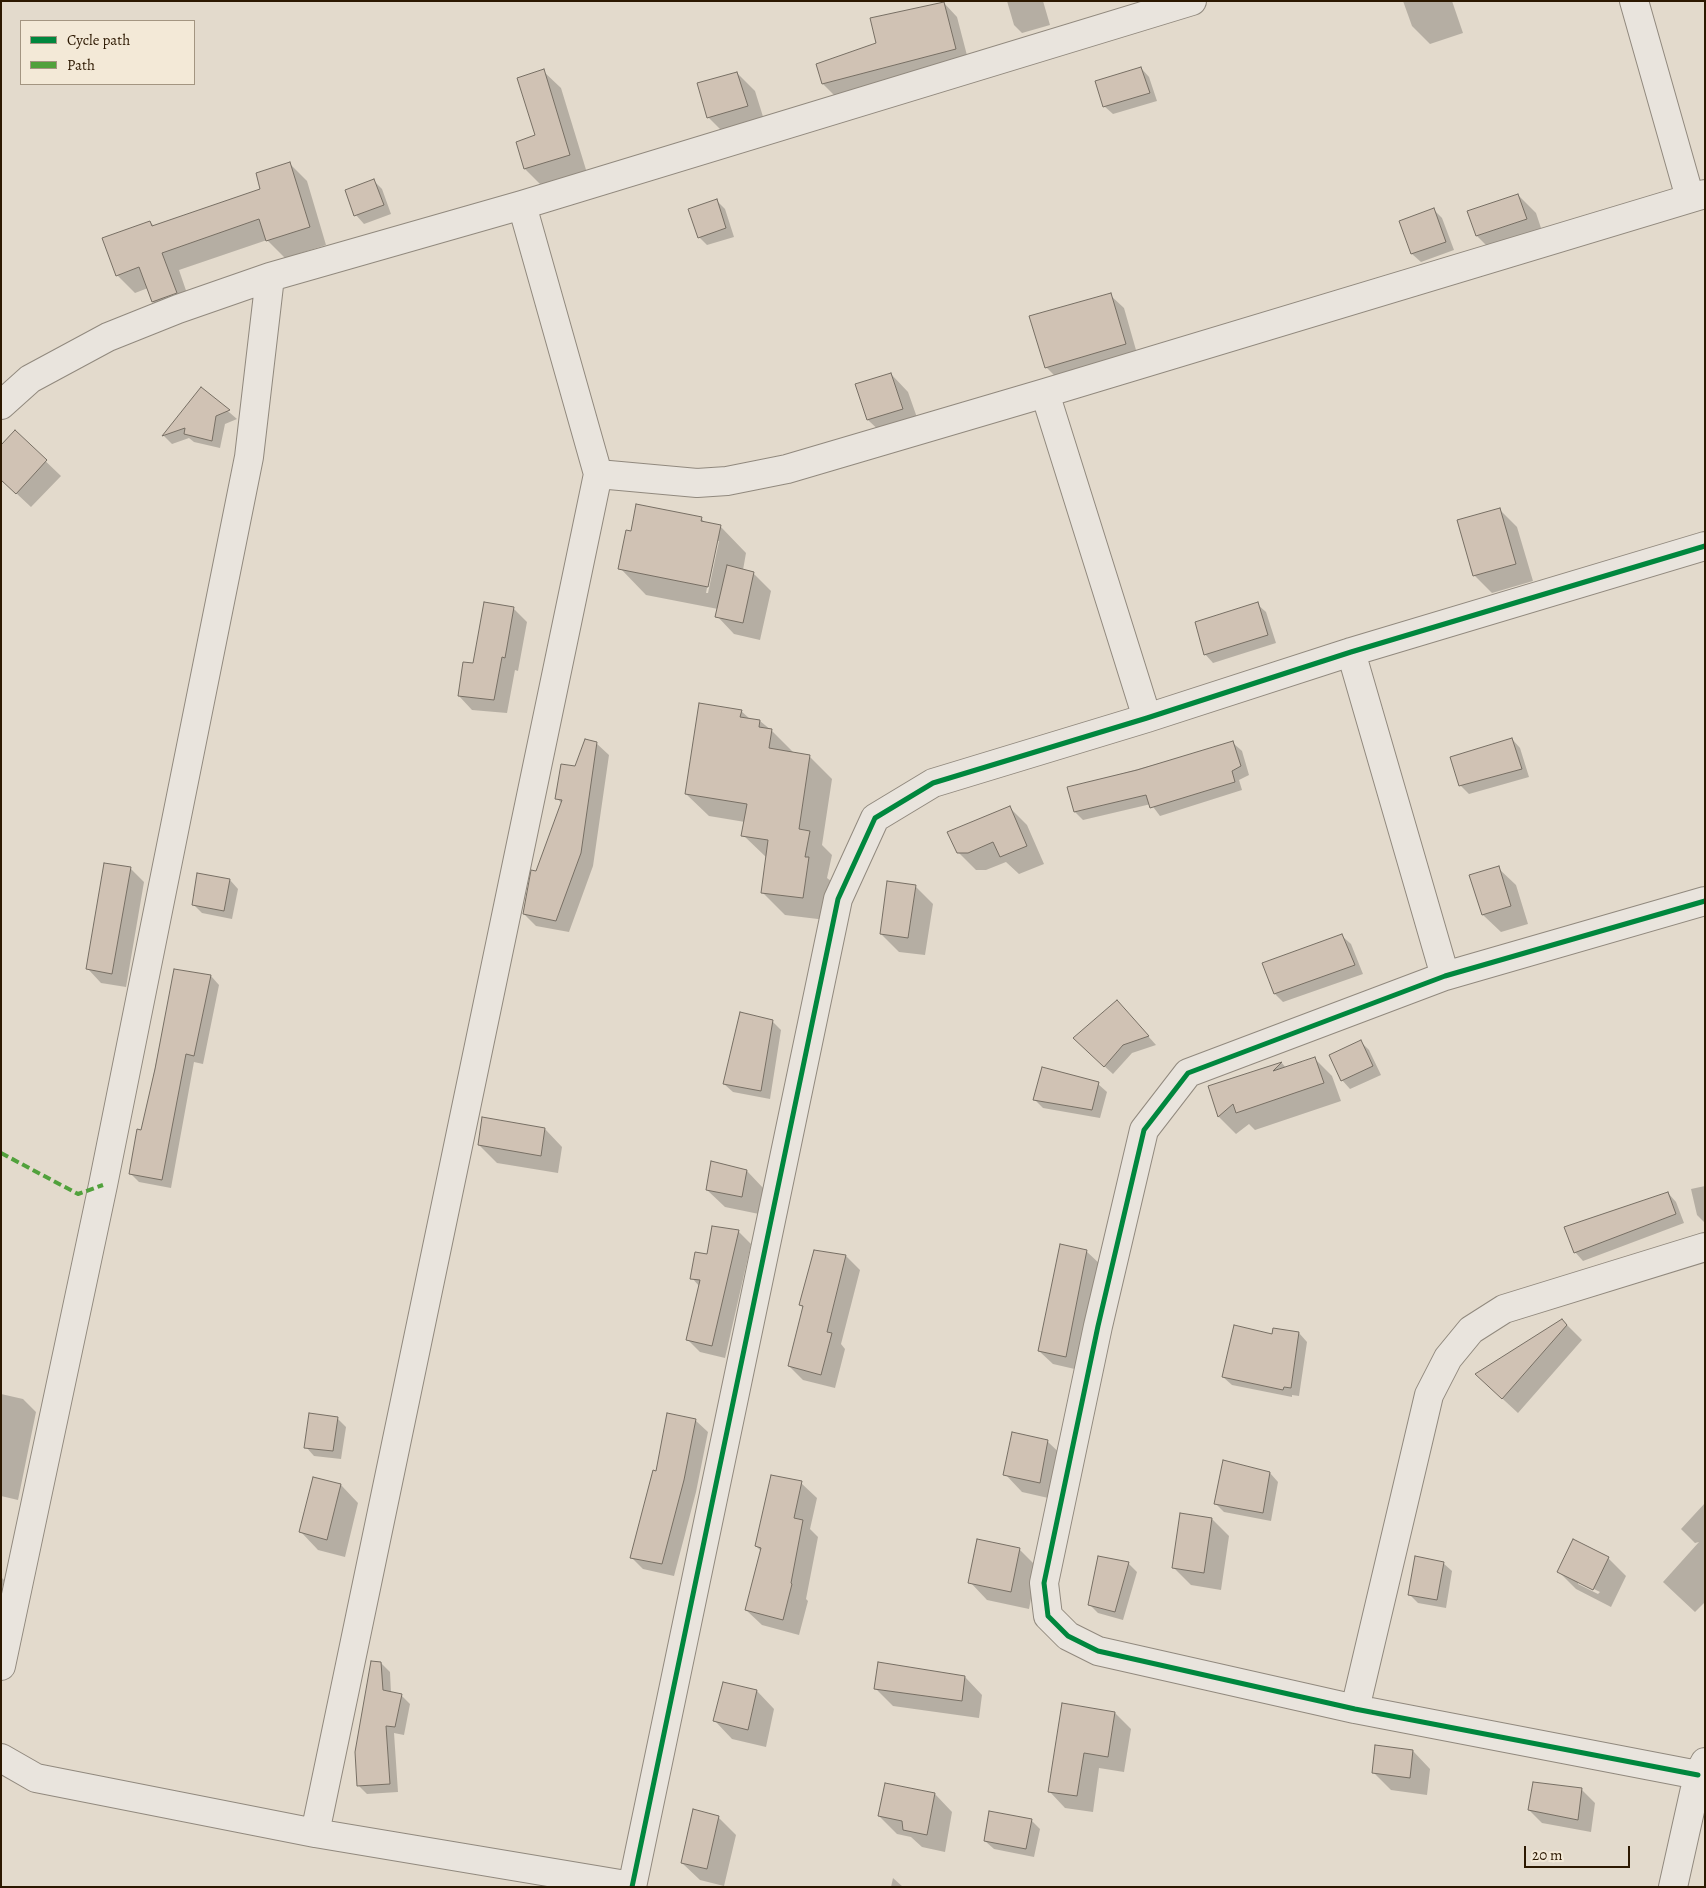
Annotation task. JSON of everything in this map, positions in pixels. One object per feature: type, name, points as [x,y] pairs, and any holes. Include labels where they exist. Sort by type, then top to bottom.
[{"type":"street","points":[[1,405],[30,379],[108,337],[178,309],[270,277],[522,205],[1192,1]]},
{"type":"street","points":[[598,474],[697,483],[756,476],[1045,393],[1697,196],[1634,1]]},
{"type":"street","points":[[315,1833],[598,474],[522,205]]},
{"type":"street","points":[[1,1666],[103,1186],[250,457],[270,277]]},
{"type":"street","points":[[1045,393],[1147,718]]},
{"type":"street","points":[[1,1758],[36,1778],[315,1833],[632,1886],[838,899],[875,818],[932,783],[1147,718],[1351,652],[1705,546]]},
{"type":"street","points":[[1351,652],[1445,976]]},
{"type":"street","points":[[1673,1887],[1701,1768],[1355,1709],[1098,1651],[1068,1636],[1048,1616],[1044,1583],[1098,1326],[1144,1130],[1188,1073],[1445,976],[1705,902]]},
{"type":"street","points":[[1355,1709],[1429,1395],[1448,1358],[1471,1330],[1504,1309],[1705,1247]]},
{"type":"building","points":[[944,2],[956,49],[822,84],[816,64],[876,43],[870,18]]},
{"type":"building","points":[[1141,67],[1150,93],[1103,107],[1095,81]]},
{"type":"building","points":[[544,69],[570,155],[524,169],[516,142],[535,135],[517,78]]},
{"type":"building","points":[[737,72],[748,106],[707,118],[697,83]]},
{"type":"building","points":[[290,162],[310,227],[266,241],[259,219],[162,253],[177,293],[152,302],[139,267],[116,276],[102,238],[150,221],[152,226],[260,189],[256,173]]},
{"type":"building","points":[[374,179],[384,205],[354,216],[345,190]]},
{"type":"building","points":[[1518,194],[1527,219],[1476,236],[1467,211]]},
{"type":"building","points":[[717,199],[726,228],[698,238],[688,209]]},
{"type":"building","points":[[1434,208],[1446,242],[1411,254],[1399,221]]},
{"type":"building","points":[[1111,293],[1126,344],[1045,368],[1029,316]]},
{"type":"building","points":[[891,373],[903,409],[867,420],[855,384]]},
{"type":"building","points":[[201,387],[230,410],[216,416],[212,441],[184,434],[185,428],[162,436]]},
{"type":"building","points":[[15,430],[47,460],[16,494],[1,480],[1,445]]},
{"type":"building","points":[[636,504],[702,517],[701,521],[721,525],[708,587],[618,569],[626,530],[631,531]]},
{"type":"building","points":[[1500,508],[1516,564],[1473,576],[1457,520]]},
{"type":"building","points":[[727,565],[754,572],[743,623],[715,617]]},
{"type":"building","points":[[484,602],[514,607],[505,658],[502,657],[494,700],[458,696],[463,662],[473,663]]},
{"type":"building","points":[[1258,602],[1268,635],[1204,655],[1195,622]]},
{"type":"building","points":[[699,703],[742,710],[740,717],[760,720],[759,727],[772,729],[769,748],[810,755],[799,829],[810,831],[805,857],[809,857],[803,898],[761,893],[768,840],[741,836],[747,804],[685,794]]},
{"type":"building","points":[[1512,738],[1522,769],[1459,786],[1450,757]]},
{"type":"building","points":[[585,739],[597,742],[581,853],[556,921],[523,914],[531,870],[536,871],[562,800],[555,799],[561,764],[575,766]]},
{"type":"building","points":[[1233,741],[1241,766],[1232,771],[1235,782],[1150,808],[1146,795],[1074,812],[1067,787],[1137,770]]},
{"type":"building","points":[[1010,806],[1027,846],[1000,857],[993,842],[968,853],[957,853],[947,832]]},
{"type":"building","points":[[104,863],[131,867],[112,974],[86,969]]},
{"type":"building","points":[[1499,866],[1511,906],[1482,915],[1469,875]]},
{"type":"building","points":[[197,873],[230,879],[224,911],[192,905]]},
{"type":"building","points":[[887,881],[916,885],[908,938],[880,934]]},
{"type":"building","points":[[1342,934],[1355,965],[1274,994],[1262,963]]},
{"type":"building","points":[[174,969],[211,975],[194,1056],[186,1054],[162,1180],[129,1174],[137,1129],[141,1130],[155,1069]]},
{"type":"building","points":[[1117,1000],[1149,1036],[1123,1045],[1104,1067],[1073,1038]]},
{"type":"building","points":[[740,1012],[773,1020],[761,1091],[723,1084]]},
{"type":"building","points":[[1361,1040],[1373,1066],[1341,1081],[1329,1055]]},
{"type":"building","points":[[1315,1057],[1324,1083],[1236,1113],[1233,1104],[1218,1117],[1208,1086],[1282,1062],[1273,1071]]},
{"type":"building","points":[[1042,1067],[1099,1082],[1092,1110],[1033,1100]]},
{"type":"building","points":[[482,1117],[545,1128],[541,1156],[478,1145]]},
{"type":"building","points":[[711,1161],[747,1170],[742,1197],[706,1190]]},
{"type":"building","points":[[1668,1192],[1676,1214],[1574,1253],[1564,1227]]},
{"type":"building","points":[[712,1226],[739,1230],[712,1346],[686,1340],[700,1280],[690,1279],[695,1252],[707,1254]]},
{"type":"building","points":[[1060,1244],[1087,1250],[1066,1357],[1038,1351]]},
{"type":"building","points":[[814,1250],[846,1255],[827,1332],[832,1333],[821,1375],[788,1366],[803,1306],[799,1305]]},
{"type":"building","points":[[1562,1319],[1567,1325],[1502,1399],[1475,1374]]},
{"type":"building","points":[[1234,1325],[1272,1334],[1273,1328],[1299,1332],[1291,1388],[1284,1387],[1283,1390],[1222,1377]]},
{"type":"building","points":[[309,1413],[338,1417],[333,1451],[304,1448]]},
{"type":"building","points":[[667,1413],[696,1419],[684,1480],[662,1564],[630,1558],[653,1470],[656,1471]]},
{"type":"building","points":[[1012,1432],[1048,1440],[1040,1483],[1003,1475]]},
{"type":"building","points":[[1223,1460],[1270,1472],[1263,1513],[1214,1504]]},
{"type":"building","points":[[771,1475],[802,1481],[794,1518],[803,1520],[792,1584],[783,1620],[745,1610],[761,1548],[755,1546]]},
{"type":"building","points":[[313,1477],[341,1484],[327,1540],[299,1532]]},
{"type":"building","points":[[1180,1513],[1212,1518],[1204,1573],[1172,1568]]},
{"type":"building","points":[[977,1539],[1020,1548],[1011,1592],[968,1583]]},
{"type":"building","points":[[1573,1539],[1609,1557],[1593,1590],[1557,1572]]},
{"type":"building","points":[[1098,1556],[1129,1562],[1115,1612],[1088,1605]]},
{"type":"building","points":[[1415,1556],[1444,1562],[1437,1600],[1408,1595]]},
{"type":"building","points":[[371,1661],[381,1662],[383,1690],[402,1694],[395,1727],[386,1726],[390,1784],[357,1786],[355,1752]]},
{"type":"building","points":[[878,1662],[965,1676],[962,1701],[874,1689]]},
{"type":"building","points":[[723,1682],[757,1690],[748,1730],[713,1721]]},
{"type":"building","points":[[1062,1703],[1115,1712],[1108,1757],[1084,1753],[1077,1796],[1048,1792]]},
{"type":"building","points":[[1375,1745],[1413,1750],[1410,1778],[1372,1773]]},
{"type":"building","points":[[1533,1782],[1582,1788],[1578,1820],[1528,1810]]},
{"type":"building","points":[[885,1783],[935,1793],[927,1835],[903,1830],[902,1821],[878,1816]]},
{"type":"building","points":[[693,1809],[719,1816],[707,1869],[681,1863]]},
{"type":"building","points":[[989,1811],[1032,1819],[1026,1849],[984,1841]]},
{"type":"marked path","points":[[1,1153],[78,1194],[103,1185]]},
{"type":"cycle path","points":[[632,1887],[838,899],[875,818],[933,783],[1147,718],[1351,652],[1705,546]]},
{"type":"cycle path","points":[[1698,1775],[1355,1709],[1098,1651],[1068,1636],[1048,1616],[1044,1583],[1098,1326],[1144,1130],[1188,1073],[1445,976],[1705,901]]}]
